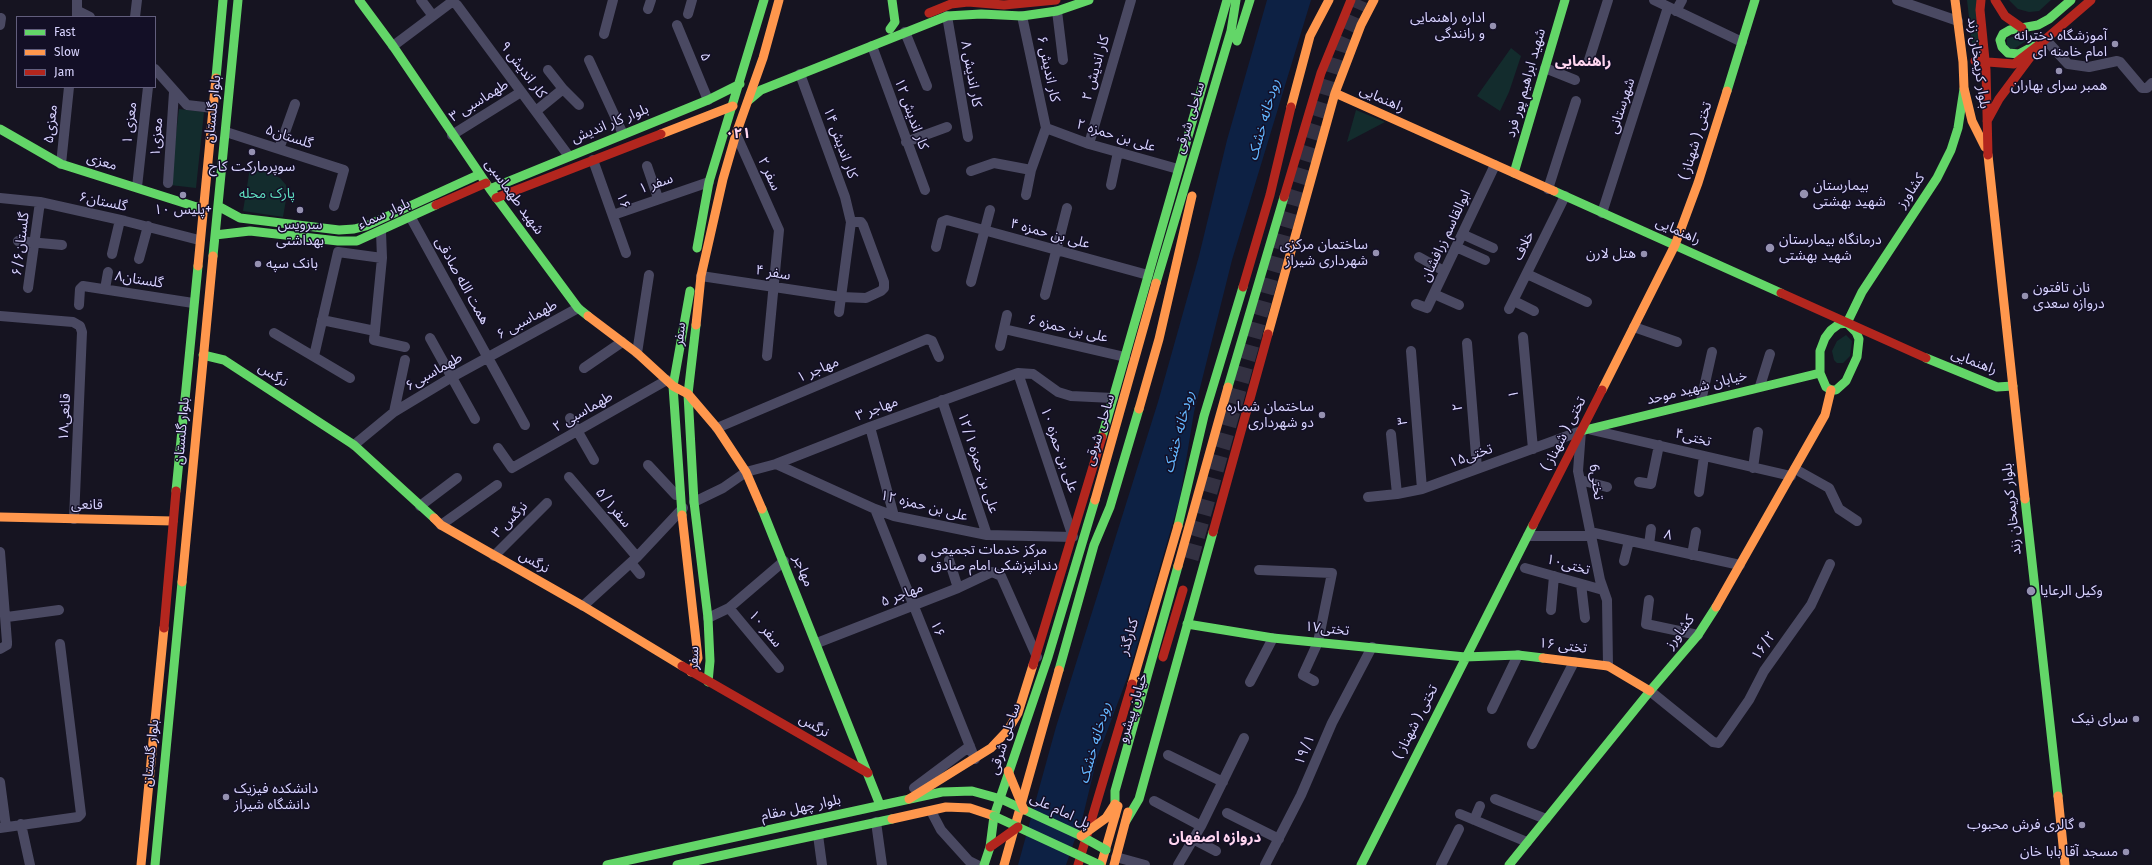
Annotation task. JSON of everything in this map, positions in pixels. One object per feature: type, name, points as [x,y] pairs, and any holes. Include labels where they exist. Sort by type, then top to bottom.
[{"type":"main road","name":"بلوار گلستان","points":[[141,865],[193,303],[223,0]]},
{"type":"main road","name":"بلوار گلستان","points":[[155,865],[238,0]]},
{"type":"main road","name":"شهید طهماسبی","points":[[359,0],[393,46],[496,198],[578,308],[637,354],[670,383],[688,394]]},
{"type":"main road","name":"سفر","points":[[692,672],[698,658],[683,508],[680,494],[670,383],[709,182],[740,84],[764,0]]},
{"type":"main road","name":"سفر","points":[[708,682],[710,661],[708,618],[694,502],[688,394],[700,276],[723,179],[736,134],[762,60],[779,0]]},
{"type":"main road","points":[[890,29],[895,22],[896,15],[892,0]]},
{"type":"main road","points":[[762,60],[771,72],[780,73],[890,29],[949,1],[1004,5],[1028,4],[1056,0]]},
{"type":"main road","points":[[749,100],[761,90],[947,16],[981,14],[1022,16],[1057,11],[1089,0]]},
{"type":"main road","name":"ساحلی شرقی","points":[[910,799],[991,748],[1008,730],[1018,713],[1037,657],[1073,537],[1227,0]]},
{"type":"main road","name":"ساحلی شرقی","points":[[984,865],[990,847],[994,816],[1051,649],[1151,300],[1231,31],[1236,0]]},
{"type":"main road","points":[[1004,865],[1094,545],[1110,507],[1160,339],[1198,174],[1250,0]]},
{"type":"main road","points":[[1204,416],[1270,195],[1308,42],[1329,0]]},
{"type":"main road","points":[[1115,817],[1115,791],[1194,540],[1278,219],[1321,73],[1351,0]]},
{"type":"main road","points":[[1126,821],[1139,799],[1335,93],[1361,25],[1374,0]]},
{"type":"main road","name":"شهید ابراهیم پور فرد","points":[[1514,173],[1565,0]]},
{"type":"main road","name":"تختی ( شهناز )","points":[[1361,865],[1465,657],[1584,430],[1675,245],[1698,183],[1755,0]]},
{"type":"main road","name":"بلوار کریمخان زند","points":[[1955,0],[1963,62],[1964,88],[1972,121],[1987,150]]},
{"type":"main road","name":"بلوار کریمخان زند","points":[[1980,0],[1986,61],[1987,150],[2065,865]]},
{"type":"main road","points":[[1995,0],[2005,16],[2022,28]]},
{"type":"main road","points":[[2043,41],[2019,54],[2008,53],[2002,47],[2000,40],[2003,34],[2010,30],[2038,25],[2049,19],[2071,0]]},
{"type":"main road","points":[[1963,62],[1986,61],[2014,64],[2091,0]]},
{"type":"main road","points":[[1987,121],[1999,99],[2043,41]]},
{"type":"main road","name":"بلوار کار اندیش","points":[[488,186],[708,100],[740,84]]},
{"type":"main road","name":"کشاورز","points":[[1847,323],[1862,292],[1937,178],[1951,150],[1958,128],[1964,88]]},
{"type":"main road","name":"راهنمایی","points":[[1335,93],[1950,369],[1997,387],[2013,386]]},
{"type":"main road","name":"بلوار کار اندیش","points":[[496,198],[733,106]]},
{"type":"main road","name":"معزی","points":[[0,128],[61,164],[203,209]]},
{"type":"main road","points":[[209,147],[224,148]]},
{"type":"main road","name":"بلوار سماء","points":[[218,206],[240,218],[251,220],[339,230],[354,229],[366,226],[480,174]]},
{"type":"main road","name":"بلوار سماء","points":[[215,235],[250,231],[338,241],[357,241],[488,186]]},
{"type":"main road","points":[[1204,416],[1219,388],[1253,273],[1266,238],[1278,219]]},
{"type":"main road","points":[[250,231],[251,220]]},
{"type":"main road","points":[[1094,545],[1097,515],[1145,364],[1150,329],[1151,300]]},
{"type":"main road","points":[[1847,323],[1856,332],[1859,339],[1857,358],[1846,381],[1836,390],[1831,390],[1826,387],[1820,373],[1819,359],[1822,343],[1831,330],[1839,324],[1847,323]]},
{"type":"main road","name":"نرگس","points":[[203,355],[224,360],[354,445],[441,525],[583,606],[708,682],[868,773]]},
{"type":"main road","name":"خیابان شهید موحد","points":[[1584,430],[1760,386],[1820,373]]},
{"type":"main road","name":"کشاورز","points":[[1509,865],[1650,690],[1698,635],[1740,565],[1825,415],[1831,390]]},
{"type":"main road","name":"مهاجر","points":[[688,394],[717,428],[746,472],[817,643],[880,806]]},
{"type":"main road","name":"کنارگذر","points":[[1078,865],[1184,503],[1204,416]]},
{"type":"main road","name":"قانعی","points":[[0,517],[174,521]]},
{"type":"main road","points":[[1194,540],[1211,537]]},
{"type":"main road","points":[[1194,540],[1207,553]]},
{"type":"main road","name":"خیابان پیشرو","points":[[1115,861],[1198,560]]},
{"type":"main road","name":"خیابان پیشرو","points":[[1161,664],[1185,582]]},
{"type":"main road","name":"تختی۱۷","points":[[1187,624],[1273,638],[1465,657]]},
{"type":"main road","name":"تختی ۱۶","points":[[1465,657],[1518,655],[1608,666],[1650,690]]},
{"type":"main road","points":[[698,658],[710,661]]},
{"type":"main road","points":[[159,671],[174,672]]},
{"type":"main road","name":"خیابان پیشرو","points":[[1100,865],[1106,850],[1150,700]]},
{"type":"main road","points":[[1008,772],[1024,810]]},
{"type":"main road","name":"بلوار چهل مقام","points":[[607,865],[942,792],[972,791],[1001,799]]},
{"type":"main road","points":[[147,796],[161,797]]},
{"type":"main road","name":"پل امام علی","points":[[1001,799],[1082,836],[1106,850],[1115,861]]},
{"type":"main road","points":[[1082,836],[1106,818],[1115,804]]},
{"type":"main road","points":[[677,865],[946,807],[970,808],[994,816],[1100,865]]},
{"type":"main road","points":[[990,847],[1018,827]]},
{"type":"main road","points":[[734,837],[736,865]]},
{"type":"main road","points":[[1076,853],[1081,865]]},
{"type":"street","points":[[77,0],[78,14]]},
{"type":"street","points":[[136,16],[137,0]]},
{"type":"street","points":[[393,46],[433,16],[421,0]]},
{"type":"street","points":[[604,34],[613,0]]},
{"type":"street","points":[[688,14],[692,0]]},
{"type":"street","name":"۲ کار اندیش","points":[[1089,144],[1131,0]]},
{"type":"street","points":[[1589,60],[1608,0]]},
{"type":"street","points":[[1654,0],[1742,42]]},
{"type":"street","name":"شهرستانی","points":[[1602,213],[1672,9],[1682,0]]},
{"type":"street","points":[[1897,0],[1958,21]]},
{"type":"street","name":"۹ کار اندیش","points":[[433,16],[453,2],[457,5],[568,155]]},
{"type":"street","points":[[1057,11],[1064,60]]},
{"type":"street","name":"۸ کار اندیش","points":[[947,16],[968,136]]},
{"type":"street","name":"۶ کار اندیش","points":[[1022,16],[1046,128]]},
{"type":"street","name":"۵","points":[[677,25],[708,100]]},
{"type":"street","points":[[905,32],[927,86]]},
{"type":"street","points":[[2043,41],[2068,64],[2089,67],[2120,62],[2142,88],[2147,88],[2152,83]]},
{"type":"street","name":"۱۲ کار اندیش","points":[[872,46],[906,142],[925,190]]},
{"type":"street","points":[[589,60],[623,134]]},
{"type":"street","points":[[1545,68],[1575,80]]},
{"type":"street","points":[[156,70],[187,105],[213,108]]},
{"type":"street","points":[[548,70],[563,89],[579,105]]},
{"type":"street","name":"۱۴ کار اندیش","points":[[800,74],[845,197],[851,222]]},
{"type":"street","name":"۵معزی","points":[[61,164],[69,88]]},
{"type":"street","name":"معزی ۱","points":[[137,187],[148,88]]},
{"type":"street","points":[[536,111],[563,89]]},
{"type":"street","name":"۱معزی","points":[[168,183],[174,92]]},
{"type":"street","name":"۳ طهماسبی","points":[[452,135],[521,92]]},
{"type":"street","points":[[1548,189],[1576,101]]},
{"type":"street","points":[[280,149],[295,104]]},
{"type":"street","points":[[906,142],[947,127]]},
{"type":"street","points":[[1026,195],[1031,170],[1046,128]]},
{"type":"street","name":"۲ علی بن حمزه","points":[[1046,128],[1089,144],[1178,170]]},
{"type":"street","name":"گلستان۵","points":[[226,132],[344,170],[334,206]]},
{"type":"street","name":"۲ سفر","points":[[736,134],[778,225],[774,288]]},
{"type":"street","points":[[1111,185],[1118,152]]},
{"type":"street","name":"۱۶","points":[[593,160],[626,253]]},
{"type":"street","points":[[971,171],[994,163],[1031,170]]},
{"type":"street","name":"ابوالقاسم زرافشان","points":[[1416,304],[1427,308],[1495,165]]},
{"type":"street","points":[[647,166],[658,198]]},
{"type":"street","name":"۱ سفر","points":[[613,215],[658,198],[709,182]]},
{"type":"street","name":"خلاف","points":[[1534,311],[1512,305],[1565,196]]},
{"type":"street","name":"گلستان۶","points":[[0,198],[40,202],[148,226],[199,240]]},
{"type":"street","name":"۶/۶گلستان","points":[[28,288],[36,242],[40,202]]},
{"type":"street","points":[[1045,295],[1067,208]]},
{"type":"street","points":[[971,282],[990,210]]},
{"type":"street","name":"همت الله صادقی","points":[[411,218],[489,357],[525,425]]},
{"type":"street","points":[[112,254],[120,220]]},
{"type":"street","name":"۴ علی بن حمزه","points":[[936,247],[942,222],[944,220],[1148,275]]},
{"type":"street","points":[[839,312],[851,222]]},
{"type":"street","name":"۴ سفر","points":[[700,276],[841,297],[866,298],[881,291],[884,288],[884,282],[863,225],[861,222],[851,222]]},
{"type":"street","points":[[139,259],[148,226]]},
{"type":"street","points":[[381,232],[382,258],[374,340],[405,347]]},
{"type":"street","points":[[1462,234],[1493,248]]},
{"type":"street","points":[[18,241],[62,245]]},
{"type":"street","points":[[1456,247],[1484,260]]},
{"type":"street","points":[[314,356],[338,252],[382,258]]},
{"type":"street","points":[[1419,257],[1444,271]]},
{"type":"street","points":[[105,289],[108,272]]},
{"type":"street","points":[[1526,274],[1587,302]]},
{"type":"street","points":[[637,354],[648,275]]},
{"type":"street","name":"گلستان۸","points":[[79,305],[81,286],[193,303]]},
{"type":"street","points":[[767,356],[774,288]]},
{"type":"street","points":[[1434,294],[1459,305]]},
{"type":"street","name":"۶ طهماسبی","points":[[489,357],[578,308]]},
{"type":"street","points":[[1000,346],[1007,315]]},
{"type":"street","name":"۱۸قانعی","points":[[0,316],[73,322],[80,326],[82,332],[74,519]]},
{"type":"street","points":[[322,320],[375,331]]},
{"type":"street","points":[[1634,327],[1677,342]]},
{"type":"street","name":"۶ علی بن حمزه","points":[[1004,329],[1125,357]]},
{"type":"street","points":[[274,333],[350,378]]},
{"type":"street","name":"۱","points":[[1523,337],[1533,449]]},
{"type":"street","points":[[430,338],[475,419]]},
{"type":"street","name":"۱ مهاجر","points":[[717,428],[930,339],[939,357]]},
{"type":"street","points":[[584,368],[622,342]]},
{"type":"street","name":"۲","points":[[1467,343],[1477,468]]},
{"type":"street","name":"۳","points":[[1411,350],[1422,489]]},
{"type":"street","points":[[1701,401],[1712,352]]},
{"type":"street","points":[[1760,386],[1770,354]]},
{"type":"street","name":"۶طهماسبی","points":[[354,445],[394,412],[452,377],[489,357]]},
{"type":"street","points":[[394,412],[405,360]]},
{"type":"street","points":[[1018,373],[1034,374],[1058,392],[1071,396],[1113,398]]},
{"type":"street","name":"۳ مهاجر","points":[[694,502],[723,488],[746,472],[776,464],[870,427],[1018,373]]},
{"type":"street","name":"۱۰ علی بن حمزه","points":[[1018,373],[1073,537]]},
{"type":"street","name":"۲ طهماسبی","points":[[498,448],[512,468],[577,431],[670,383]]},
{"type":"street","name":"۱۲/۱ علی بن حمزه","points":[[942,400],[987,535]]},
{"type":"street","points":[[570,418],[594,460]]},
{"type":"street","points":[[870,427],[894,516]]},
{"type":"street","name":"تختی۴","points":[[1584,430],[1659,444],[1753,468],[1793,473],[1829,488],[1838,509],[1856,521]]},
{"type":"street","name":"تختی۱۵","points":[[1368,497],[1397,494],[1422,489],[1584,430]]},
{"type":"street","name":"6تختی","points":[[1584,430],[1578,471],[1603,590],[1607,600],[1608,666]]},
{"type":"street","points":[[1753,468],[1758,432]]},
{"type":"street","points":[[1391,434],[1397,494]]},
{"type":"street","points":[[1639,482],[1650,484],[1659,444]]},
{"type":"street","points":[[1699,492],[1704,456]]},
{"type":"street","name":"۱۲ علی بن حمزه","points":[[776,464],[875,509],[894,516],[987,535],[1073,537]]},
{"type":"street","points":[[648,465],[676,495],[680,494]]},
{"type":"street","name":"۵/۱سفر","points":[[569,477],[634,560],[640,574]]},
{"type":"street","points":[[420,506],[458,478]]},
{"type":"street","points":[[1580,480],[1607,487]]},
{"type":"street","points":[[441,525],[497,485]]},
{"type":"street","name":"۳ نرگس","points":[[494,556],[547,503]]},
{"type":"street","points":[[583,606],[634,560],[683,508]]},
{"type":"street","name":"۱۶","points":[[875,509],[975,759]]},
{"type":"street","points":[[1649,545],[1651,529]]},
{"type":"street","points":[[1692,555],[1696,532]]},
{"type":"street","name":"۸","points":[[1528,536],[1591,534],[1740,565]]},
{"type":"street","points":[[1624,561],[1629,541]]},
{"type":"street","points":[[0,552],[6,616],[4,647]]},
{"type":"street","points":[[949,560],[958,588]]},
{"type":"street","points":[[708,618],[729,608],[784,561]]},
{"type":"street","name":"۱۶/۲","points":[[1650,690],[1713,742],[1719,743],[1749,700],[1764,671],[1811,605],[1830,564]]},
{"type":"street","name":"تختی۱۰","points":[[1525,568],[1603,590]]},
{"type":"street","points":[[1259,570],[1332,573],[1318,642],[1303,675],[1314,681]]},
{"type":"street","name":"۵ مهاجر","points":[[817,643],[958,588],[992,572],[997,572],[1001,576],[1037,657]]},
{"type":"street","points":[[1551,610],[1554,576]]},
{"type":"street","points":[[1581,584],[1585,618]]},
{"type":"street","points":[[1649,600],[1646,624],[1698,635]]},
{"type":"street","name":"۱۰ سفر","points":[[729,608],[779,668]]},
{"type":"street","points":[[6,616],[59,610]]},
{"type":"street","points":[[1250,682],[1273,638]]},
{"type":"street","points":[[0,782],[3,827],[78,817],[81,814],[60,644]]},
{"type":"street","name":"۱۹/۱","points":[[1265,865],[1301,795],[1332,723],[1372,647]]},
{"type":"street","points":[[1492,709],[1518,655]]},
{"type":"street","points":[[1532,744],[1574,662]]},
{"type":"street","points":[[1178,865],[1201,826],[1244,738]]},
{"type":"street","points":[[897,802],[970,746]]},
{"type":"street","points":[[1168,755],[1223,782]]},
{"type":"street","points":[[1495,799],[1546,819]]},
{"type":"street","points":[[1154,801],[1201,826]]},
{"type":"street","points":[[1474,820],[1480,806]]},
{"type":"street","points":[[931,810],[941,830],[969,860],[977,865]]},
{"type":"street","points":[[1227,813],[1279,839]]},
{"type":"street","points":[[1460,814],[1527,842]]},
{"type":"street","points":[[876,822],[882,865]]},
{"type":"street","points":[[21,824],[30,865]]},
{"type":"street","points":[[1441,865],[1459,829]]},
{"type":"street","points":[[818,835],[822,865]]},
{"type":"street","points":[[1193,839],[1216,851]]},
{"type":"street","points":[[1115,861],[1145,865]]},
{"type":"green space","points":[[1967,0],[1978,0],[1979,44],[1975,47],[1972,43]]},
{"type":"green space","points":[[2009,0],[2051,0],[2039,11],[2029,12],[2018,9]]},
{"type":"green space","points":[[2039,32],[2014,49],[2007,48],[2007,38]]},
{"type":"green space","points":[[1511,48],[1521,56],[1509,92],[1500,111],[1477,96]]},
{"type":"green space","points":[[179,109],[204,112],[196,188],[170,185]]},
{"type":"green space","points":[[1356,110],[1385,122],[1347,142]]},
{"type":"green space","name":"پارک محله","points":[[250,168],[268,172],[280,178],[286,185],[287,194],[283,217],[243,211]]},
{"type":"green space","points":[[1846,335],[1852,341],[1850,356],[1843,363],[1837,363],[1834,360],[1832,351],[1837,341]]},
{"type":"water","name":"رودخانه خشک","points":[[1267,0],[1311,0],[1232,260],[1194,412],[1180,498],[1129,673],[1097,758],[1083,816],[1066,865],[1018,865],[1056,727],[1158,402],[1199,256],[1227,140]]},
{"type":"tunnel","points":[[1191,559],[1294,196],[1343,39],[1360,0]]},
{"type":"traffic: fast","points":[[216,78],[223,0]]},
{"type":"traffic: fast","points":[[213,256],[238,0]]},
{"type":"traffic: fast","points":[[359,0],[393,46],[490,189],[578,308],[588,316]]},
{"type":"traffic: fast","points":[[697,248],[709,182],[764,0]]},
{"type":"traffic: fast","points":[[890,29],[895,22],[892,0]]},
{"type":"traffic: fast","points":[[749,100],[761,90],[947,16],[981,14],[1022,16],[1057,11],[1089,0]]},
{"type":"traffic: fast","points":[[1102,437],[1227,0]]},
{"type":"traffic: fast","points":[[1156,283],[1231,31],[1236,0]]},
{"type":"traffic: fast","points":[[1237,41],[1250,0]]},
{"type":"traffic: fast","points":[[1514,173],[1565,0]]},
{"type":"traffic: fast","points":[[1727,91],[1755,0]]},
{"type":"traffic: fast","points":[[2034,46],[2019,54],[2008,53],[2002,47],[2000,40],[2003,34],[2010,30],[2038,25],[2049,19],[2071,0]]},
{"type":"traffic: fast","points":[[490,189],[708,100],[740,84]]},
{"type":"traffic: fast","points":[[1847,323],[1862,292],[1937,178],[1951,150],[1958,128],[1964,89]]},
{"type":"traffic: fast","points":[[0,129],[61,164],[203,209]]},
{"type":"traffic: fast","points":[[218,206],[240,218],[339,230],[354,229],[366,226],[480,174]]},
{"type":"traffic: fast","points":[[1554,191],[1781,293]]},
{"type":"traffic: fast","points":[[1228,387],[1284,197]]},
{"type":"traffic: fast","points":[[215,235],[250,231],[338,241],[357,241],[436,205]]},
{"type":"traffic: fast","points":[[176,491],[198,266]]},
{"type":"traffic: fast","points":[[1178,526],[1204,416],[1243,287]]},
{"type":"traffic: fast","points":[[682,515],[673,386],[690,291]]},
{"type":"traffic: fast","points":[[1847,323],[1856,332],[1859,339],[1857,357],[1846,381],[1836,390],[1831,390],[1826,387],[1820,373],[1820,351],[1825,338],[1831,330],[1839,324],[1847,323]]},
{"type":"traffic: fast","points":[[696,325],[688,394],[694,502],[708,618],[710,661],[708,682]]},
{"type":"traffic: fast","points":[[203,355],[224,360],[354,445],[434,518]]},
{"type":"traffic: fast","points":[[1926,358],[1997,387],[2013,386]]},
{"type":"traffic: fast","points":[[1581,431],[1820,373]]},
{"type":"traffic: fast","points":[[1059,670],[1094,545],[1110,507],[1139,409]]},
{"type":"traffic: fast","points":[[2025,499],[2058,796]]},
{"type":"traffic: fast","points":[[984,865],[990,847],[994,816],[1048,657],[1095,500]]},
{"type":"traffic: fast","points":[[762,509],[880,805]]},
{"type":"traffic: fast","points":[[1361,865],[1533,525]]},
{"type":"traffic: fast","points":[[1126,821],[1139,799],[1213,532]]},
{"type":"traffic: fast","points":[[1115,816],[1115,791],[1178,566]]},
{"type":"traffic: fast","points":[[155,865],[182,582]]},
{"type":"traffic: fast","points":[[1509,865],[1650,691],[1698,635],[1716,607]]},
{"type":"traffic: fast","points":[[1187,624],[1273,638],[1465,657],[1518,655],[1543,658]]},
{"type":"traffic: fast","points":[[607,865],[942,792],[972,791],[1001,799]]},
{"type":"traffic: fast","points":[[1001,799],[1081,836],[1106,850]]},
{"type":"traffic: fast","points":[[994,816],[1100,865]]},
{"type":"traffic: fast","points":[[677,865],[892,819]]},
{"type":"traffic: slow","points":[[696,325],[701,276],[723,179],[736,134],[763,58],[779,0]]},
{"type":"traffic: slow","points":[[1291,107],[1310,36],[1329,0]]},
{"type":"traffic: slow","points":[[1268,334],[1335,93],[1361,25],[1374,0]]},
{"type":"traffic: slow","points":[[1955,0],[1963,62],[1964,88],[1972,121],[1985,147]]},
{"type":"traffic: slow","points":[[198,266],[216,78]]},
{"type":"traffic: slow","points":[[1602,390],[1675,245],[1698,183],[1727,91]]},
{"type":"traffic: slow","points":[[1335,93],[1554,191]]},
{"type":"traffic: slow","points":[[661,134],[733,106]]},
{"type":"traffic: slow","points":[[1988,155],[2025,499]]},
{"type":"traffic: slow","points":[[1139,409],[1159,339],[1192,196]]},
{"type":"traffic: slow","points":[[182,582],[213,256]]},
{"type":"traffic: slow","points":[[1095,500],[1156,283]]},
{"type":"traffic: slow","points":[[588,316],[637,353],[673,386],[688,394],[717,428],[746,472],[762,509]]},
{"type":"traffic: slow","points":[[1178,566],[1228,387]]},
{"type":"traffic: slow","points":[[1716,607],[1825,415],[1831,390]]},
{"type":"traffic: slow","points":[[682,515],[698,658],[691,672]]},
{"type":"traffic: slow","points":[[0,517],[173,521]]},
{"type":"traffic: slow","points":[[434,518],[441,525],[583,606],[682,666]]},
{"type":"traffic: slow","points":[[1132,684],[1178,526]]},
{"type":"traffic: slow","points":[[141,865],[164,628]]},
{"type":"traffic: slow","points":[[1543,658],[1608,666],[1650,691]]},
{"type":"traffic: slow","points":[[909,799],[991,748],[1008,730],[1018,713],[1033,665]]},
{"type":"traffic: slow","points":[[1004,865],[1059,670]]},
{"type":"traffic: slow","points":[[1008,771],[1024,810]]},
{"type":"traffic: slow","points":[[2058,796],[2065,865]]},
{"type":"traffic: slow","points":[[1081,836],[1106,818],[1115,804]]},
{"type":"traffic: slow","points":[[1101,865],[1118,806]]},
{"type":"traffic: slow","points":[[892,819],[946,807],[970,808],[994,816]]},
{"type":"traffic: slow","points":[[1114,865],[1128,812]]},
{"type":"traffic: jam","points":[[929,13],[951,4],[968,2],[1004,5],[1056,0]]},
{"type":"traffic: jam","points":[[1284,197],[1321,73],[1351,0]]},
{"type":"traffic: jam","points":[[1981,0],[1980,10],[1986,70],[1988,155]]},
{"type":"traffic: jam","points":[[1995,0],[2005,16],[2022,28]]},
{"type":"traffic: jam","points":[[1987,121],[1999,99],[2040,44],[2091,0]]},
{"type":"traffic: jam","points":[[1975,61],[2014,64],[2040,44]]},
{"type":"traffic: jam","points":[[1243,287],[1270,195],[1291,107]]},
{"type":"traffic: jam","points":[[496,198],[661,134]]},
{"type":"traffic: jam","points":[[436,205],[486,183]]},
{"type":"traffic: jam","points":[[1781,293],[1926,358]]},
{"type":"traffic: jam","points":[[1213,532],[1268,334]]},
{"type":"traffic: jam","points":[[1533,525],[1602,390]]},
{"type":"traffic: jam","points":[[1033,665],[1102,437]]},
{"type":"traffic: jam","points":[[164,628],[176,491]]},
{"type":"traffic: jam","points":[[1163,657],[1183,590]]},
{"type":"traffic: jam","points":[[682,666],[868,773]]},
{"type":"traffic: jam","points":[[1078,865],[1132,684]]},
{"type":"traffic: jam","points":[[990,847],[1018,827]]},
{"type":"place","name":"اداره راهنمایی و رانندگی","points":[[1493,26]]},
{"type":"place","name":"آموزشگاه دخترانه امام خامنه ای","points":[[2115,44]]},
{"type":"place","name":"همبر سرای بهاران","points":[[2059,71]]},
{"type":"place","name":"سوپرمارکت کاج","points":[[252,152]]},
{"type":"place","name":"بیمارستان شهید بهشتی","points":[[1804,194]]},
{"type":"place","name":"پلیس ۱۰+","points":[[183,195]]},
{"type":"place","name":"سرویس بهداشتی","points":[[300,210]]},
{"type":"place","name":"درمانگاه بیمارستان شهید بهشتی","points":[[1770,248]]},
{"type":"place","name":"ساختمان مرکزی شهرداری شیراز","points":[[1376,253]]},
{"type":"place","name":"هتل لارن","points":[[1644,254]]},
{"type":"place","name":"بانک سپه","points":[[258,264]]},
{"type":"place","name":"نان تافتون دروازه سعدی","points":[[2025,296]]},
{"type":"place","name":"ساختمان شماره دو شهرداری","points":[[1322,415]]},
{"type":"place","name":"مرکز خدمات تجمیعی دندانپزشکی امام صادق","points":[[922,558]]},
{"type":"place","name":"وکیل الرعایا","points":[[2031,591]]},
{"type":"place","name":"سرای نیک","points":[[2136,719]]},
{"type":"place","name":"دانشکده فیزیک دانشگاه شیراز","points":[[226,797]]},
{"type":"place","name":"گالری فرش محبوب","points":[[2082,825]]},
{"type":"place","name":"مسجد آقا بابا خان","points":[[2126,852]]},
{"type":"district","name":"راهنمایی","points":[[1583,62]]},
{"type":"district","name":"۰۲۱","points":[[738,134]]},
{"type":"district","name":"دروازه اصفهان","points":[[1215,838]]}]
